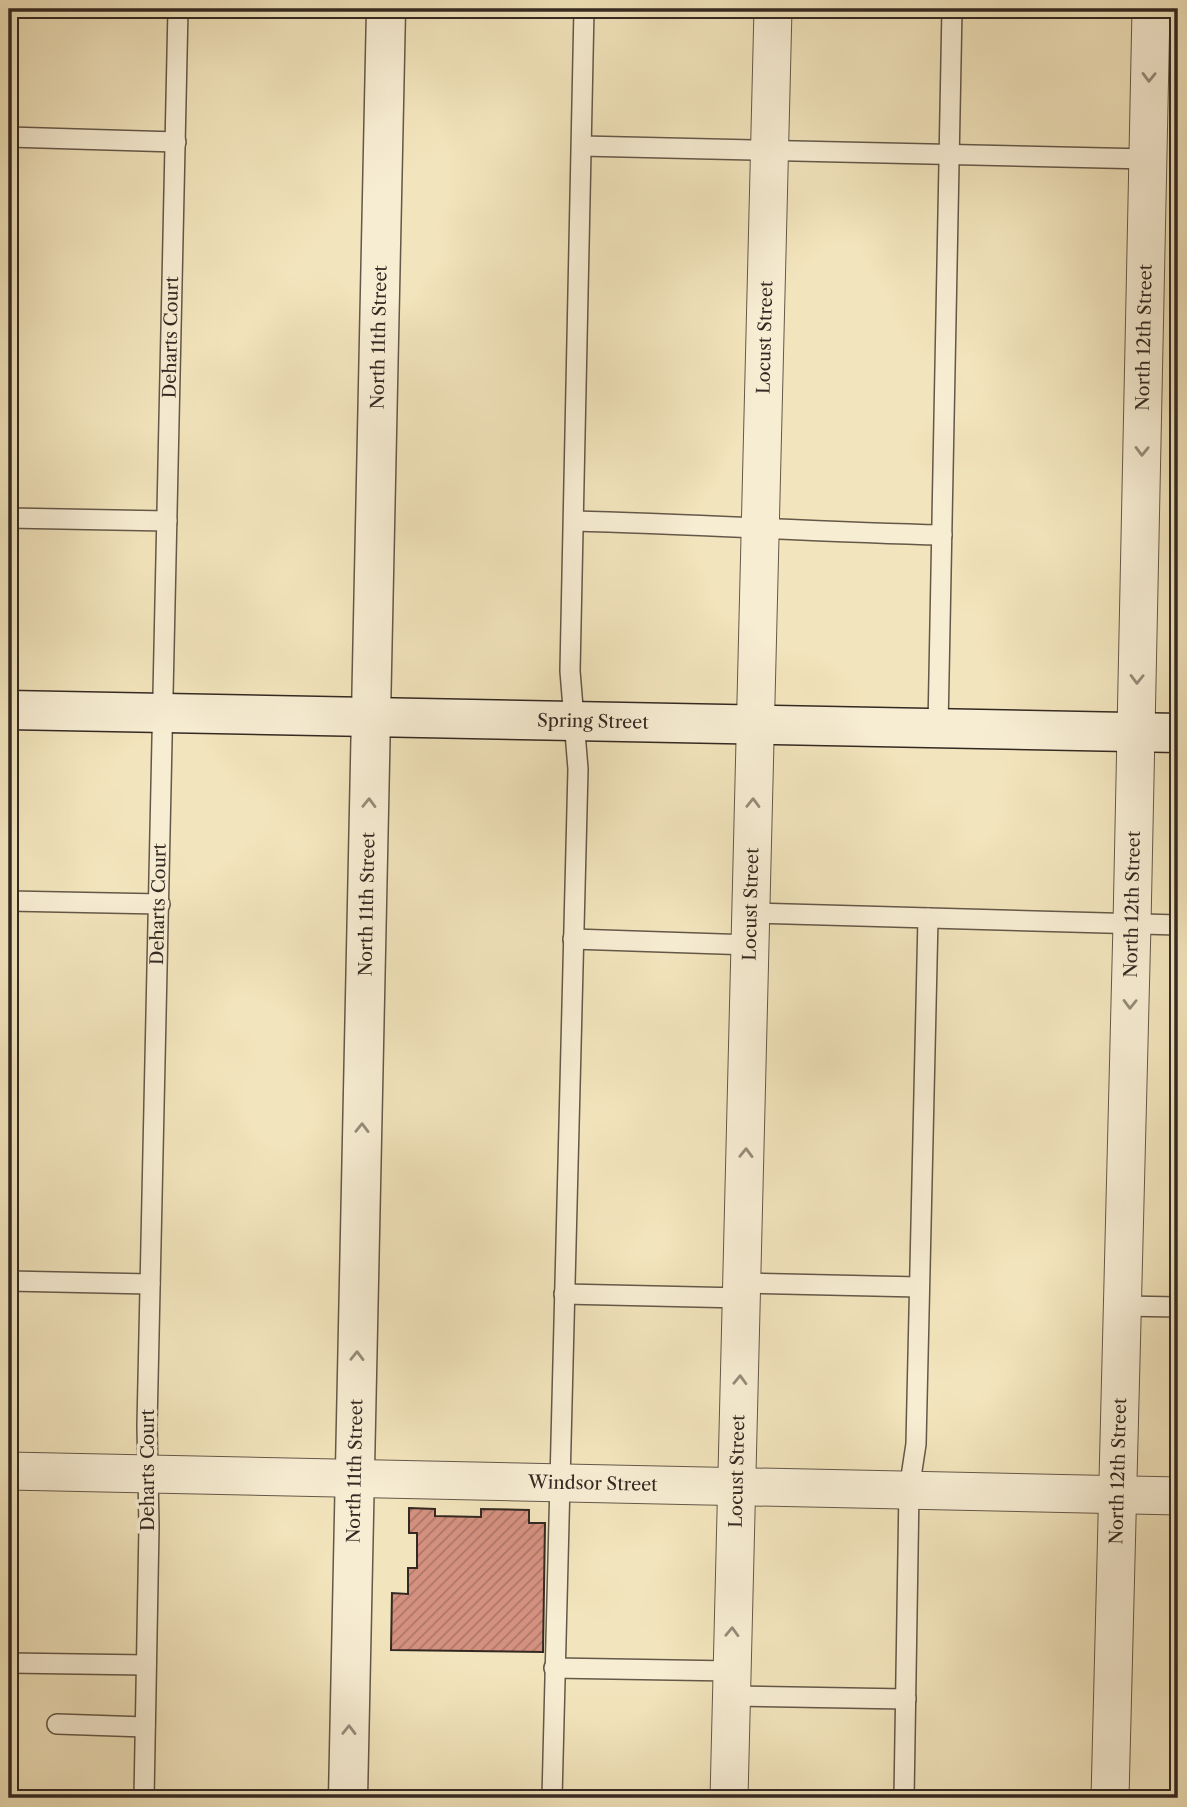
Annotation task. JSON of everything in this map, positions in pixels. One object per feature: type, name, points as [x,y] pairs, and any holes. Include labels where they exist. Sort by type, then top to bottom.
[{"type":"street","name":"North 11th Street","points":[[348,1798],[386,9]]},
{"type":"street","name":"Locust Street","points":[[729,1798],[773,9]]},
{"type":"street","name":"North 12th Street","points":[[1110,1798],[1151,9]]},
{"type":"street","name":"Spring Street","points":[[9,710],[1178,733]]},
{"type":"street","name":"Windsor Street","points":[[9,1471],[1178,1496]]},
{"type":"lane","name":"Deharts Court","points":[[144,1798],[150,1284],[178,9]]},
{"type":"lane","points":[[552,1798],[578,769],[570,671],[584,9]]},
{"type":"lane","points":[[938,727],[953,9]]},
{"type":"lane","points":[[9,137],[176,142]]},
{"type":"lane","points":[[582,146],[1148,159]]},
{"type":"lane","points":[[9,518],[167,521]]},
{"type":"lane","points":[[573,521],[942,535]]},
{"type":"lane","points":[[9,901],[160,904]]},
{"type":"lane","points":[[573,939],[928,918],[1178,925]]},
{"type":"lane","points":[[904,1798],[909,1490],[916,1444],[928,918]]},
{"type":"lane","points":[[9,1281],[150,1284]]},
{"type":"lane","points":[[564,1294],[919,1287]]},
{"type":"lane","points":[[1123,1306],[1178,1307]]},
{"type":"lane","points":[[9,1663],[146,1665]]},
{"type":"lane","points":[[554,1668],[906,1699]]},
{"type":"lane","points":[[57,1724],[145,1727]]},
{"type":"building","points":[[409,1508],[435,1509],[435,1516],[481,1517],[481,1509],[529,1510],[529,1523],[545,1523],[543,1652],[391,1650],[392,1593],[408,1594],[408,1568],[417,1568],[417,1533],[409,1533]]}]
